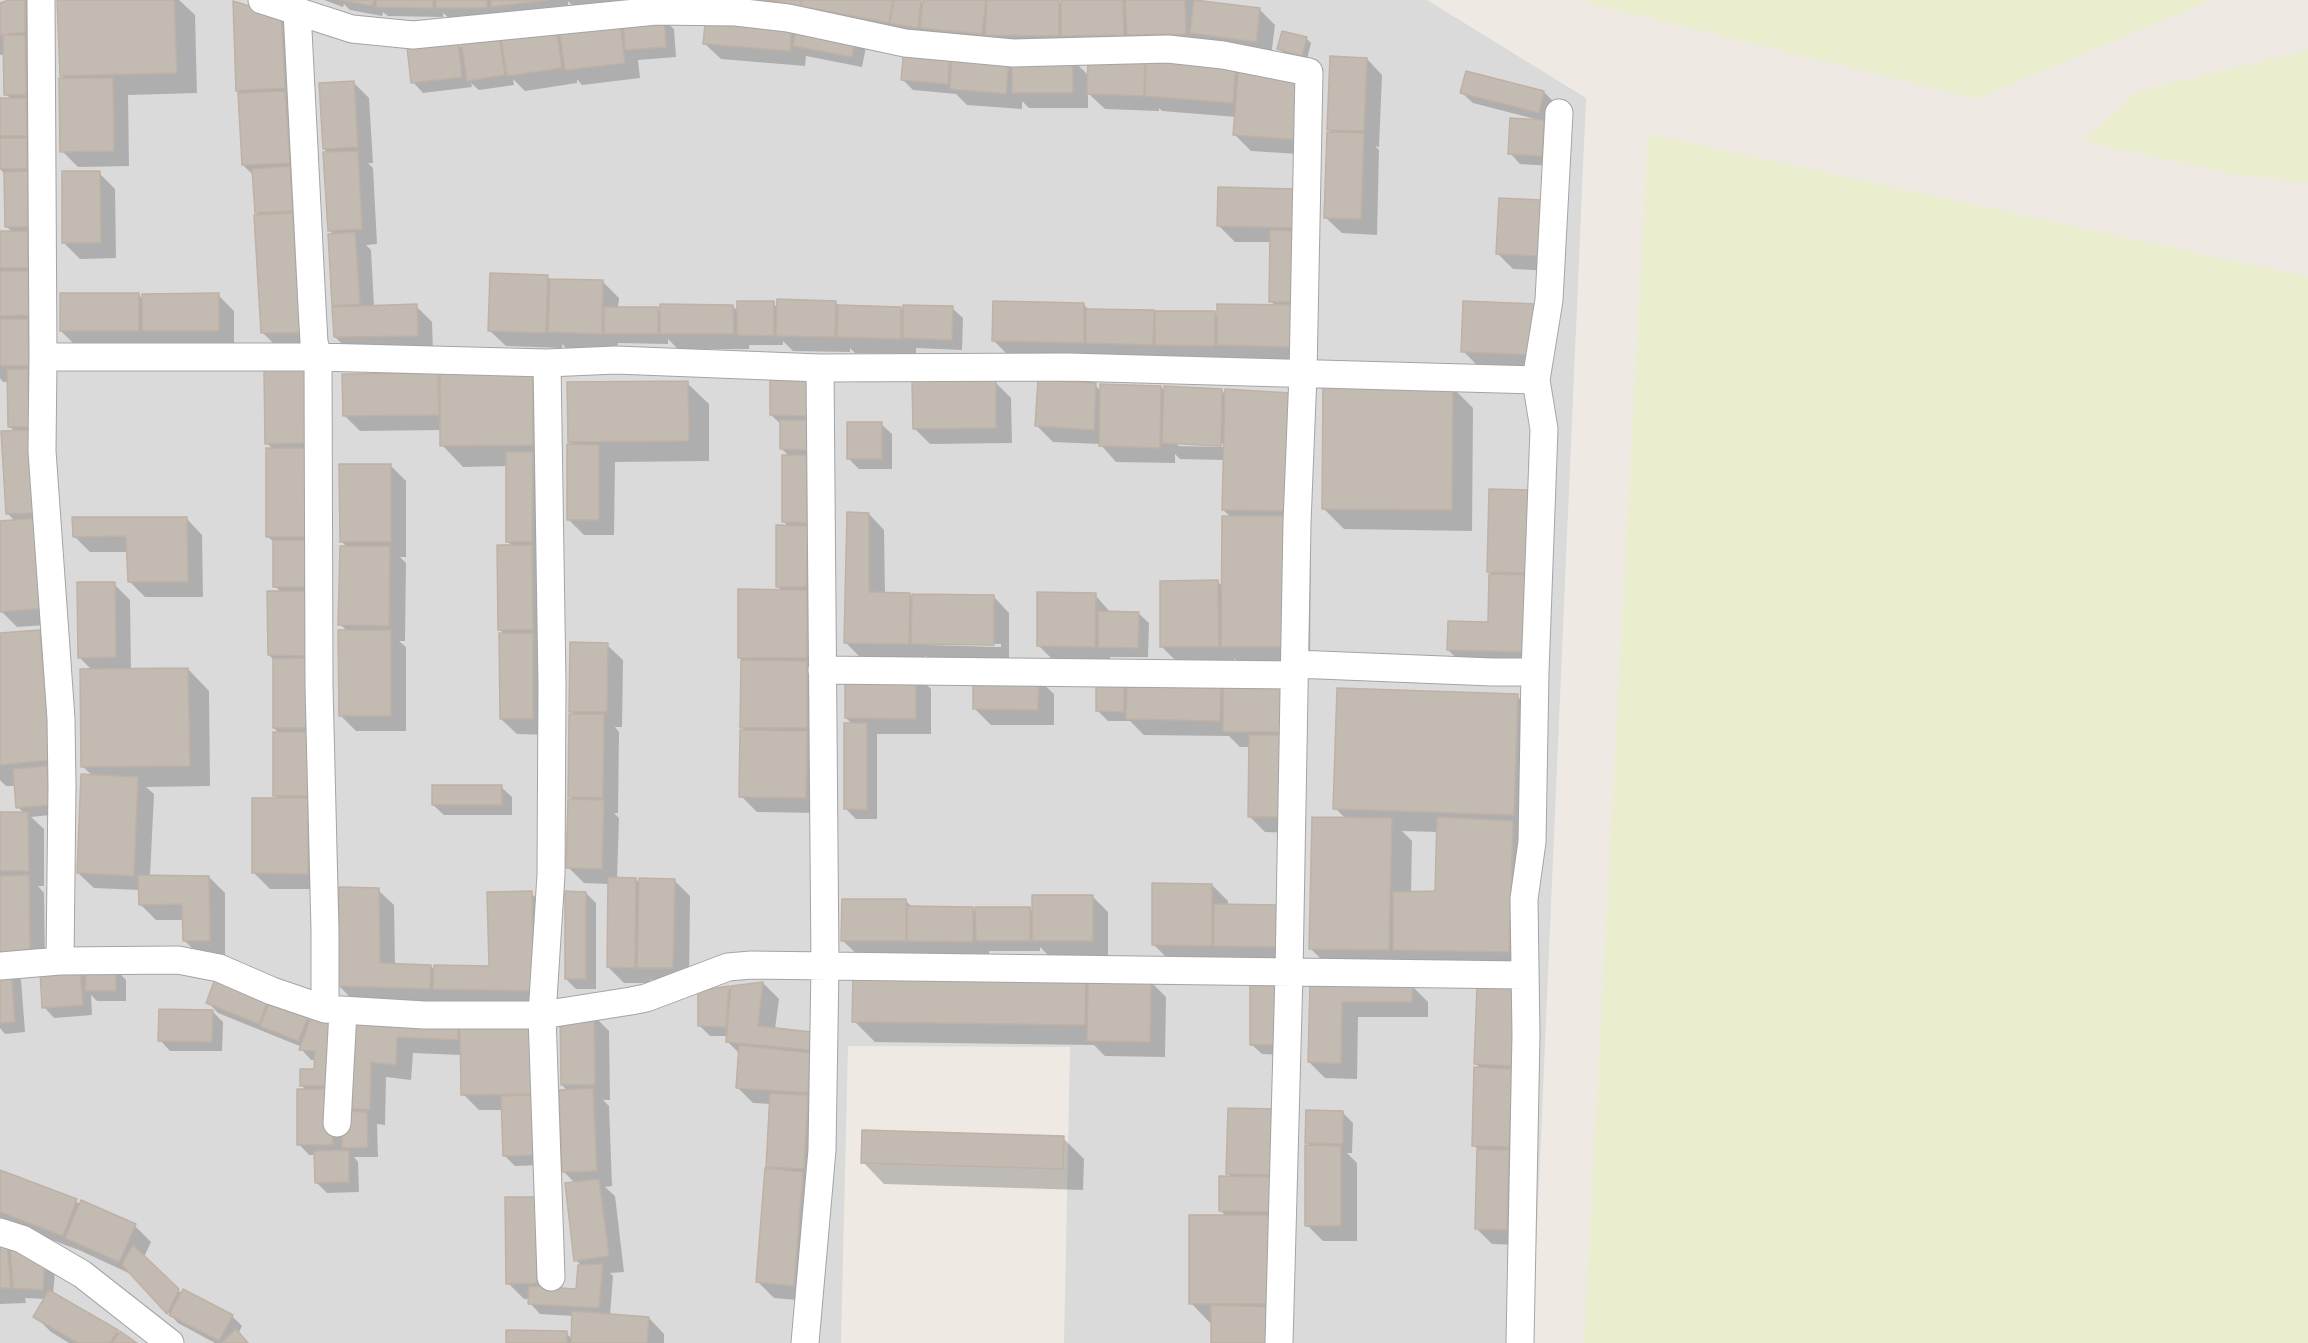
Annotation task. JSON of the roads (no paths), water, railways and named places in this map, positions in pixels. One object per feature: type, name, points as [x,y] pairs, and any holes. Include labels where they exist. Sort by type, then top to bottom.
[{"type":"street","points":[[41,0],[42,451],[61,719],[60,961]]},
{"type":"street","points":[[262,0],[352,29],[413,35],[656,11],[735,12],[788,18],[905,43],[1013,53],[1168,49],[1224,55],[1306,70],[1310,75],[1304,374],[1297,523],[1289,973],[1279,1343]]},
{"type":"street","points":[[297,11],[314,342],[318,357],[319,686],[325,931],[334,1010],[337,1123]]},
{"type":"street","points":[[1520,1343],[1526,1035],[1524,899],[1532,842],[1535,672],[1544,429],[1536,380],[1549,300],[1559,113]]},
{"type":"street","points":[[43,357],[318,357],[547,363],[616,360],[820,368],[1068,368],[1536,380]]},
{"type":"street","points":[[547,363],[552,685],[551,863],[543,1015],[551,1277]]},
{"type":"street","points":[[805,1343],[822,1150],[825,966],[820,368]]},
{"type":"street","points":[[822,670],[1535,672]]},
{"type":"street","points":[[0,966],[60,961],[178,960],[219,968],[272,991],[334,1010],[424,1015],[543,1015],[646,998],[728,967],[751,965],[1524,975]]},
{"type":"street","points":[[0,1232],[22,1239],[82,1274],[170,1343]]}]
